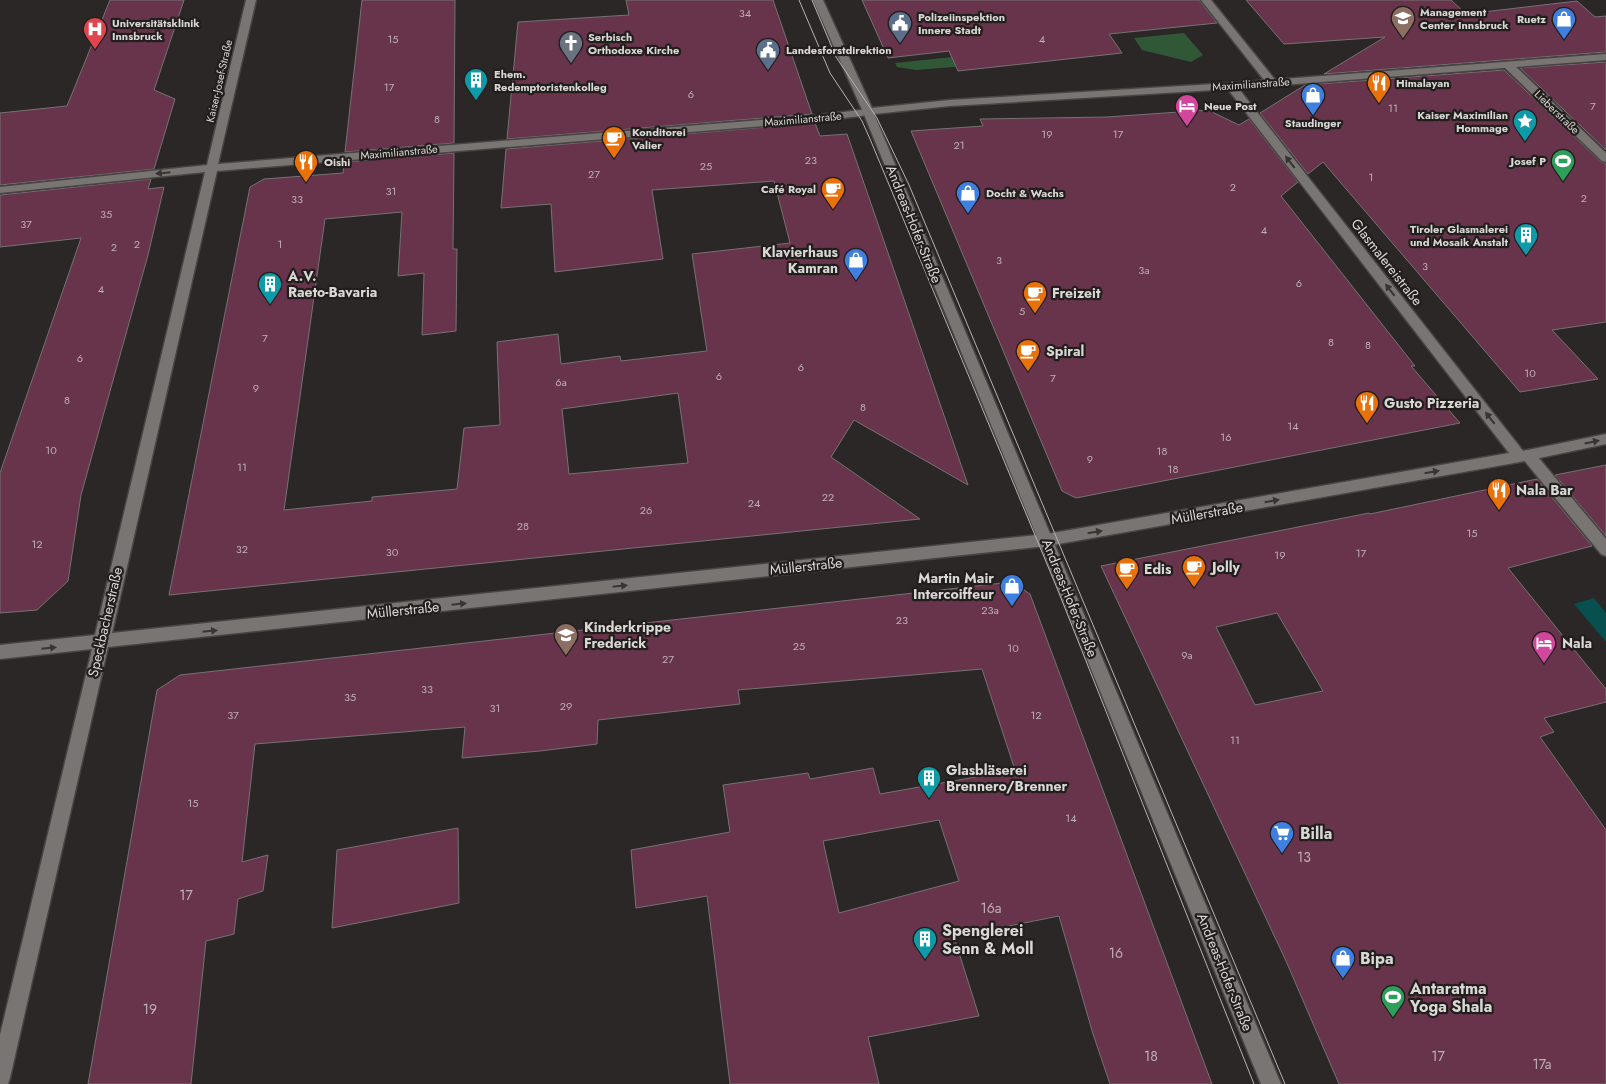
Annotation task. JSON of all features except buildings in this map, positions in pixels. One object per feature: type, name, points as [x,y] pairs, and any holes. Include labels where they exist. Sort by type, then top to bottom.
[{"type":"street","name":"Kaiser-Josef-Straße","points":[[211,168],[250,0]]},
{"type":"street","name":"Andreas-Hofer-Straße","points":[[818,0],[868,112],[928,260],[1047,540],[1271,1084]]},
{"type":"street","points":[[1206,0],[1272,83]]},
{"type":"street","name":"Maximilianstraße","points":[[0,190],[211,168],[811,119],[950,103],[1231,86],[1606,57]]},
{"type":"street","name":"Lieberstraße","points":[[1508,65],[1606,159]]},
{"type":"street","name":"Glasmalereistraße","points":[[1231,86],[1524,456],[1606,550]]},
{"type":"street","name":"Speckbacherstraße","points":[[0,1078],[211,168]]},
{"type":"street","name":"Müllerstraße","points":[[0,652],[1047,540],[1524,456],[1606,439]]},
{"type":"green space","points":[[1184,33],[1203,55],[1191,62],[1142,50],[1134,38]]},
{"type":"green space","points":[[1020,50],[1027,61],[916,70],[897,67],[895,63]]},
{"type":"water","points":[[1594,598],[1606,613],[1606,642],[1574,604]]},
{"type":"tram line","points":[[799,0],[830,73],[862,121],[870,139],[1057,588],[1254,1084]]},
{"type":"tram line","points":[[812,0],[836,57],[877,118],[909,185],[1285,1084]]},
{"type":"place","name":"Management Center Innsbruck","points":[[1403,39]]},
{"type":"place","name":"Ruetz","points":[[1564,40]]},
{"type":"place","name":"Polizeiinspektion Innere Stadt","points":[[900,44]]},
{"type":"place","name":"Universitätsklinik Innsbruck","points":[[95,50]]},
{"type":"place","name":"Serbisch Orthodoxe Kirche","points":[[571,64]]},
{"type":"place","name":"Landesforstdirektion","points":[[768,71]]},
{"type":"place","name":"Ehem. Redemptoristenkolleg","points":[[476,101]]},
{"type":"place","name":"Himalayan","points":[[1379,104]]},
{"type":"place","name":"Staudinger","points":[[1313,116]]},
{"type":"place","name":"Neue Post","points":[[1187,127]]},
{"type":"place","name":"Kaiser Maximilian Hommage","points":[[1525,142]]},
{"type":"place","name":"Konditorei Valier","points":[[614,159]]},
{"type":"place","name":"Josef P","points":[[1563,182]]},
{"type":"place","name":"Oishi","points":[[306,183]]},
{"type":"place","name":"Café Royal","points":[[833,210]]},
{"type":"place","name":"Docht & Wachs","points":[[968,214]]},
{"type":"place","name":"Tiroler Glasmalerei und Mosaik Anstalt","points":[[1526,256]]},
{"type":"place","name":"Klavierhaus Kamran","points":[[856,281]]},
{"type":"place","name":"A.V. Raeto-Bavaria","points":[[270,305]]},
{"type":"place","name":"Freizeit","points":[[1035,314]]},
{"type":"place","name":"Spiral","points":[[1028,372]]},
{"type":"place","name":"Gusto Pizzeria","points":[[1367,424]]},
{"type":"place","name":"Nala Bar","points":[[1499,511]]},
{"type":"place","name":"Jolly","points":[[1194,588]]},
{"type":"place","name":"Edis","points":[[1127,590]]},
{"type":"place","name":"Martin Mair Intercoiffeur","points":[[1012,607]]},
{"type":"place","name":"Kinderkrippe Frederick","points":[[566,656]]},
{"type":"place","name":"Nala","points":[[1544,664]]},
{"type":"place","name":"Glasbläserei Brennero/Brenner","points":[[929,799]]},
{"type":"place","name":"Billa","points":[[1282,854]]},
{"type":"place","name":"Spenglerei Senn & Moll","points":[[925,960]]},
{"type":"place","name":"Bipa","points":[[1343,979]]},
{"type":"place","name":"Antaratma Yoga Shala","points":[[1393,1018]]}]
